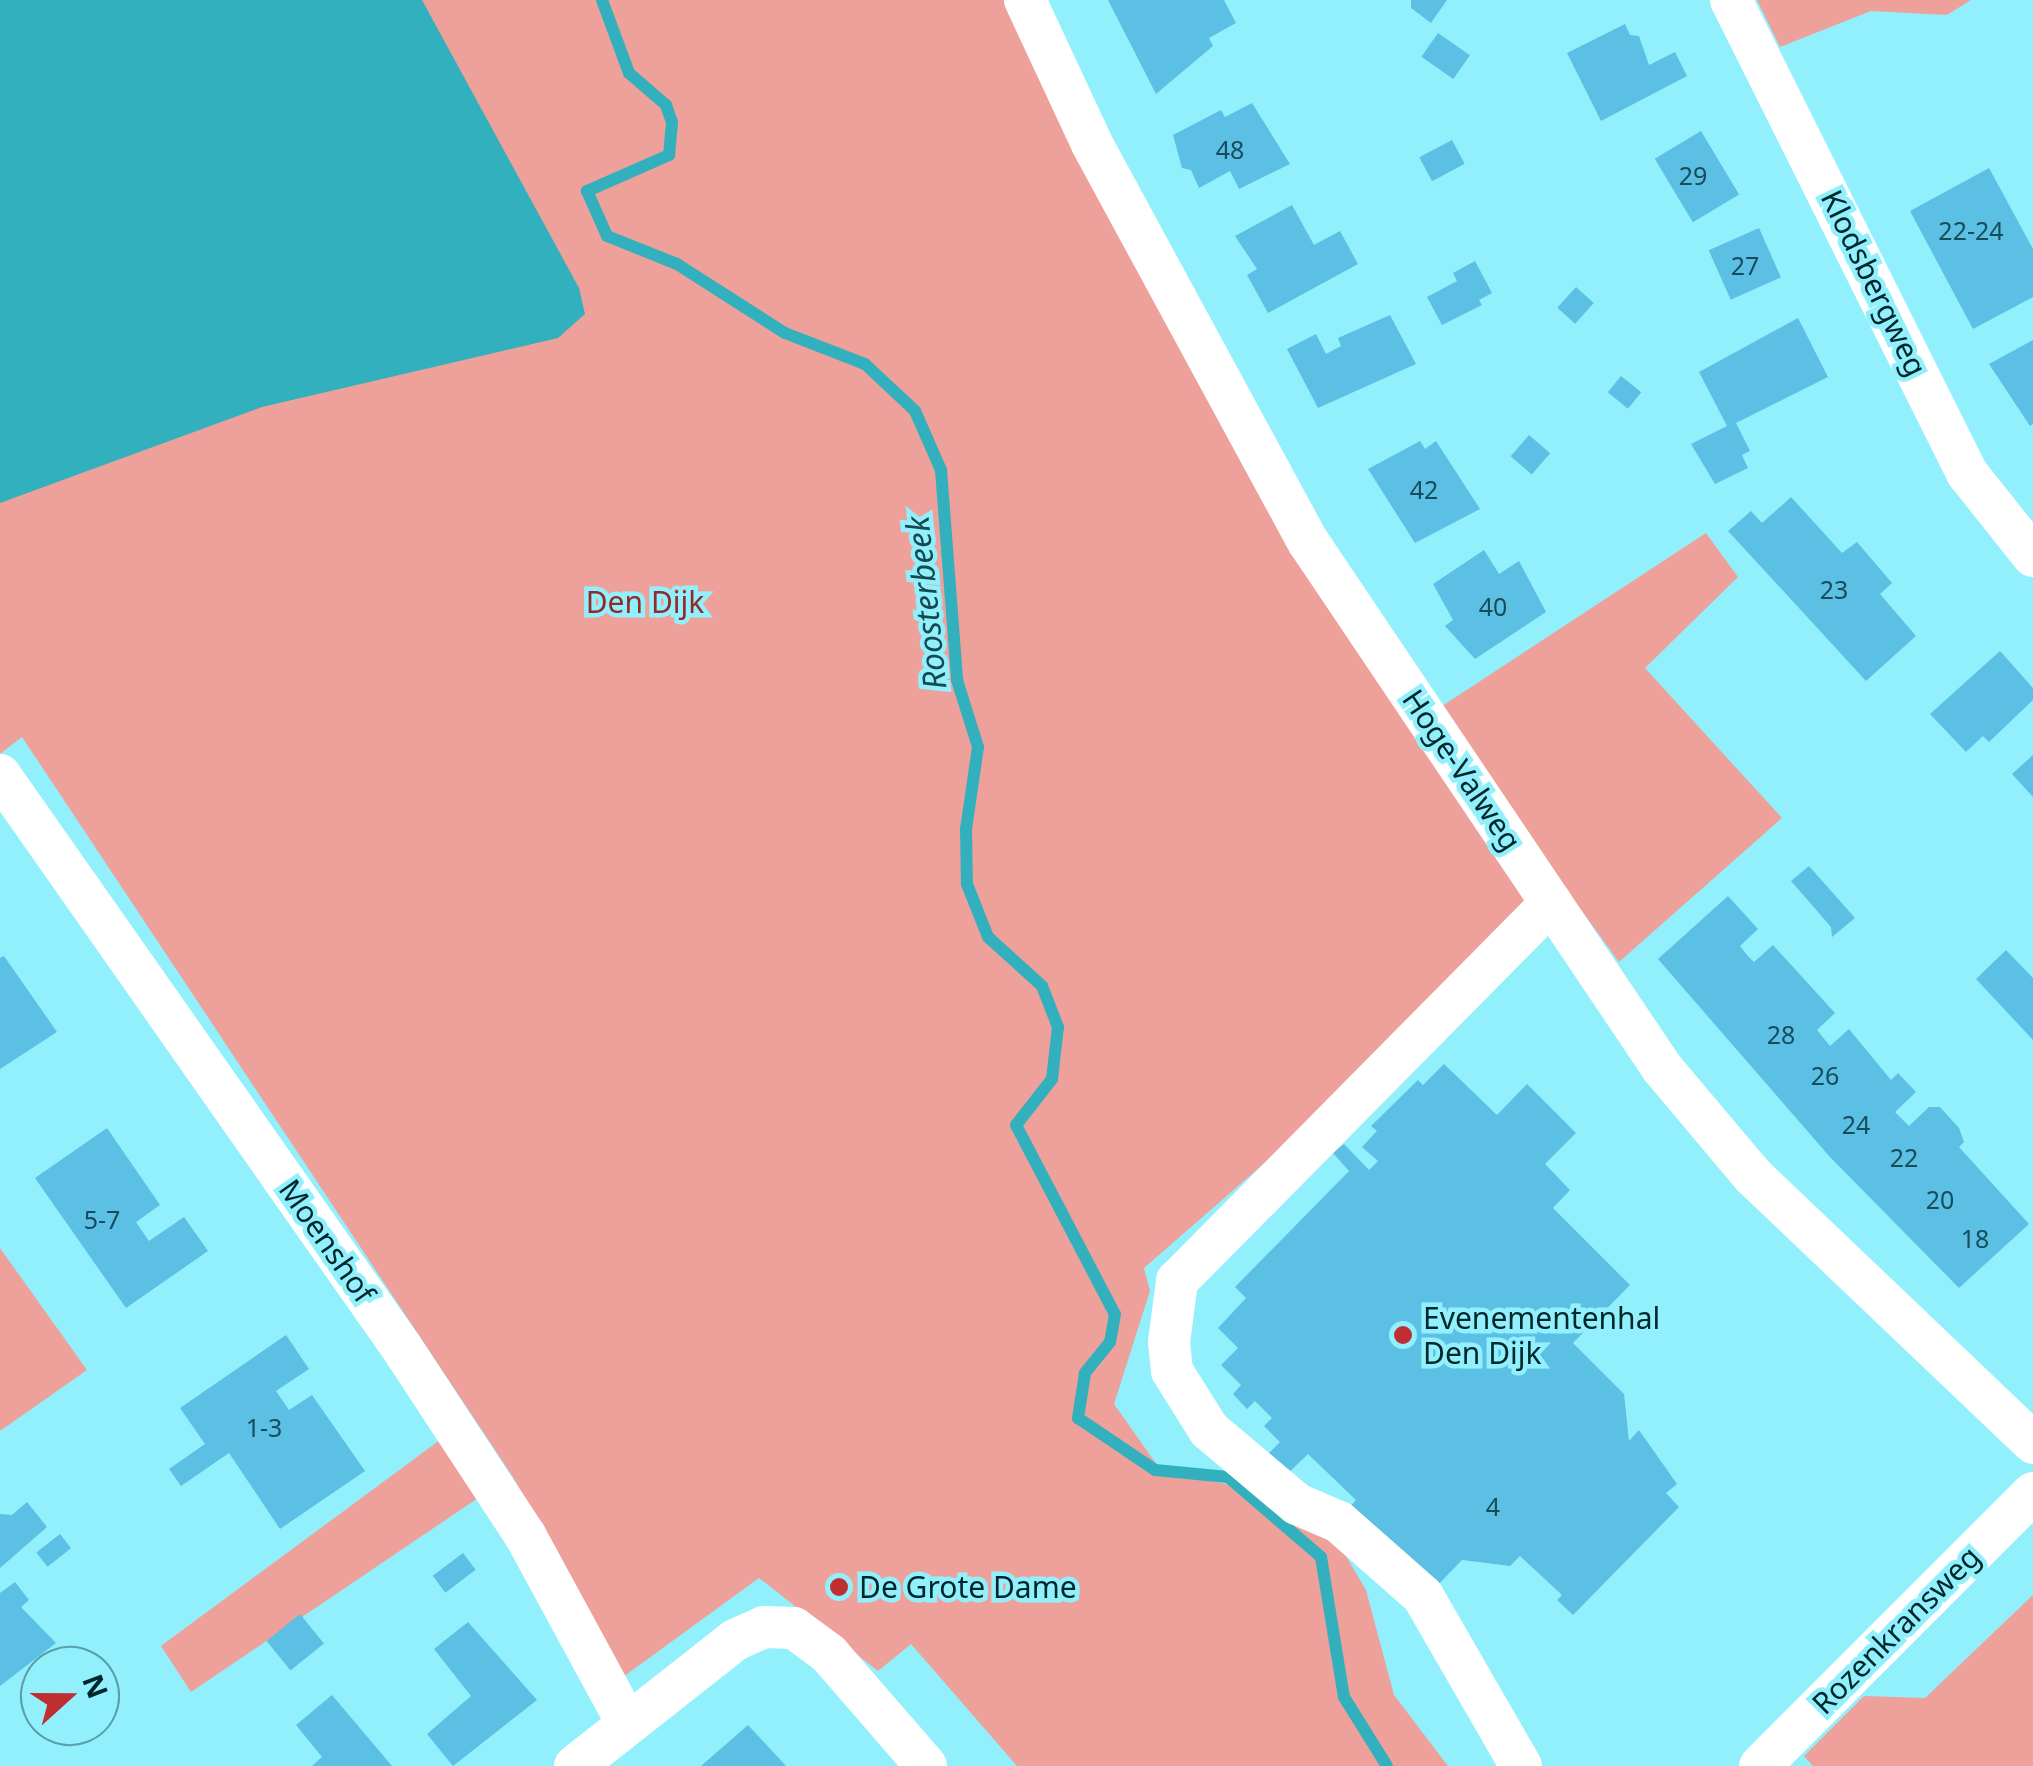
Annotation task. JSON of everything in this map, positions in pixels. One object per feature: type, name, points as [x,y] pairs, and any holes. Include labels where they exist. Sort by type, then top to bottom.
[{"type":"street","name":"Hoge-Valweg","points":[[1025,0],[1092,144],[1270,476],[1662,1068],[1753,1176],[2033,1443]]},
{"type":"street","name":"Klodsbergweg","points":[[1731,0],[1967,473],[2033,556]]},
{"type":"street","name":"Moenshof","points":[[0,774],[402,1348],[525,1535],[627,1723]]},
{"type":"street","points":[[1521,1766],[1423,1596],[1339,1522],[1297,1504],[1209,1430],[1172,1371],[1169,1342],[1177,1280],[1551,903]]},
{"type":"street","name":"Rozenkransweg","points":[[1760,1766],[2033,1493]]},
{"type":"street","points":[[575,1766],[735,1640],[764,1628],[794,1628],[829,1654],[926,1766]]},
{"type":"green space","name":"Den Dijk","points":[[0,0],[1005,0],[1528,897],[1298,1134],[1144,1268],[1150,1291],[1114,1404],[1162,1472],[1264,1491],[1340,1546],[1366,1590],[1394,1695],[1448,1766],[1017,1766],[911,1644],[878,1671],[759,1578],[623,1677],[513,1477],[22,737],[0,754]]},
{"type":"green space","points":[[1757,0],[1971,0],[1947,15],[1871,11],[1780,47]]},
{"type":"green space","points":[[1706,533],[1738,577],[1645,668],[1782,818],[1619,962],[1436,710]]},
{"type":"green space","points":[[0,1248],[87,1370],[0,1431]]},
{"type":"green space","points":[[444,1437],[484,1494],[191,1692],[161,1646]]},
{"type":"green space","points":[[2033,1595],[2033,1766],[1813,1766],[1804,1756],[1864,1696],[1925,1698]]},
{"type":"water","points":[[0,0],[422,0],[579,288],[585,314],[558,338],[262,407],[0,503]]},
{"type":"building","points":[[1108,0],[1224,0],[1236,23],[1209,38],[1213,46],[1156,94]]},
{"type":"building","points":[[1411,0],[1447,0],[1431,23],[1411,8]]},
{"type":"building","points":[[1625,24],[1630,35],[1639,36],[1649,65],[1675,52],[1687,76],[1601,121],[1567,53]]},
{"type":"building","points":[[1438,33],[1470,55],[1453,79],[1421,57]]},
{"type":"building","points":[[1252,103],[1290,164],[1239,189],[1230,171],[1199,188],[1191,170],[1182,168],[1173,135],[1221,110],[1225,117]]},
{"type":"building","points":[[1701,131],[1739,194],[1693,222],[1655,159]]},
{"type":"building","points":[[1452,140],[1465,164],[1432,181],[1419,157]]},
{"type":"building","points":[[1989,168],[2033,249],[2033,297],[1973,329],[1910,211]]},
{"type":"building","points":[[1292,205],[1314,245],[1340,231],[1358,264],[1268,313],[1247,275],[1257,269],[1235,236]]},
{"type":"building","points":[[1759,228],[1781,277],[1731,300],[1709,250]]},
{"type":"building","points":[[1475,261],[1492,293],[1479,300],[1482,305],[1442,325],[1427,297],[1457,281],[1453,273]]},
{"type":"building","points":[[1576,287],[1594,303],[1575,324],[1557,308]]},
{"type":"building","points":[[1390,315],[1416,364],[1318,408],[1287,349],[1316,334],[1326,354],[1341,346],[1338,338]]},
{"type":"building","points":[[1798,318],[1828,377],[1736,423],[1750,451],[1742,455],[1748,468],[1715,484],[1691,444],[1727,426],[1699,372]]},
{"type":"building","points":[[2033,340],[2033,424],[2030,426],[1989,364]]},
{"type":"building","points":[[1621,376],[1641,392],[1628,409],[1608,392]]},
{"type":"building","points":[[1529,435],[1550,453],[1532,475],[1511,456]]},
{"type":"building","points":[[1420,441],[1425,449],[1436,441],[1480,509],[1415,543],[1368,469]]},
{"type":"building","points":[[1791,497],[1842,553],[1857,542],[1892,583],[1880,594],[1916,636],[1866,681],[1728,531],[1751,511],[1762,523]]},
{"type":"building","points":[[1484,550],[1499,574],[1519,561],[1546,612],[1475,659],[1445,626],[1453,620],[1433,584]]},
{"type":"building","points":[[2000,651],[2033,688],[2033,700],[1989,742],[1983,736],[1966,752],[1930,714]]},
{"type":"building","points":[[2033,755],[2033,797],[2012,774]]},
{"type":"building","points":[[1809,866],[1855,918],[1832,937],[1831,927],[1791,881]]},
{"type":"building","points":[[1728,896],[1758,929],[1740,946],[1747,955],[1754,962],[1773,945],[1835,1013],[1817,1030],[1830,1046],[1849,1029],[1891,1080],[1898,1073],[1916,1092],[1895,1112],[1909,1126],[1929,1107],[1940,1107],[1959,1128],[1964,1142],[1959,1147],[2029,1224],[1959,1288],[1829,1156],[1658,959]]},
{"type":"building","points":[[2006,950],[2033,978],[2033,1040],[1976,979]]},
{"type":"building","points":[[4,956],[57,1032],[0,1069],[0,958]]},
{"type":"building","name":"Evenementenhal Den Dijk","points":[[1444,1064],[1497,1115],[1527,1084],[1576,1133],[1545,1164],[1570,1190],[1553,1208],[1630,1285],[1573,1343],[1624,1394],[1629,1441],[1639,1430],[1677,1484],[1666,1493],[1679,1507],[1573,1615],[1557,1600],[1562,1595],[1520,1556],[1510,1566],[1462,1560],[1432,1591],[1348,1509],[1356,1500],[1308,1454],[1285,1476],[1266,1456],[1280,1442],[1264,1426],[1272,1418],[1255,1401],[1247,1409],[1233,1394],[1241,1385],[1221,1365],[1238,1348],[1218,1328],[1246,1298],[1235,1287],[1349,1171],[1333,1153],[1344,1144],[1369,1170],[1378,1161],[1362,1147],[1377,1131],[1371,1126],[1418,1080],[1423,1085]]},
{"type":"building","points":[[107,1128],[160,1205],[136,1222],[149,1241],[184,1217],[208,1251],[126,1308],[35,1178]]},
{"type":"building","points":[[286,1335],[309,1369],[276,1391],[289,1410],[312,1395],[365,1471],[280,1529],[229,1453],[181,1486],[169,1469],[205,1444],[180,1408]]},
{"type":"building","points":[[27,1502],[47,1527],[0,1568],[0,1514],[12,1515]]},
{"type":"building","points":[[60,1534],[71,1548],[47,1567],[36,1552]]},
{"type":"building","points":[[463,1553],[476,1570],[445,1593],[433,1576]]},
{"type":"building","points":[[15,1582],[29,1600],[21,1607],[56,1643],[20,1646],[20,1671],[0,1686],[0,1593]]},
{"type":"building","points":[[300,1614],[324,1644],[290,1671],[267,1641]]},
{"type":"building","points":[[468,1622],[537,1700],[453,1766],[427,1734],[471,1696],[434,1649]]},
{"type":"building","points":[[332,1695],[392,1766],[312,1766],[322,1757],[296,1725]]},
{"type":"building","points":[[748,1725],[786,1766],[701,1766]]},
{"type":"waterway","name":"Roosterbeek","points":[[602,0],[629,73],[666,105],[672,122],[669,155],[587,191],[607,236],[677,264],[785,333],[865,364],[915,411],[941,470],[957,680],[978,747],[966,829],[967,884],[988,937],[1042,986],[1058,1027],[1052,1079],[1016,1125],[1115,1314],[1110,1342],[1085,1373],[1078,1418],[1155,1470],[1228,1477],[1321,1557],[1344,1697],[1387,1766]]},
{"type":"place","name":"Evenementenhal Den Dijk","points":[[1403,1335]]},
{"type":"place","name":"De Grote Dame","points":[[839,1587]]}]
